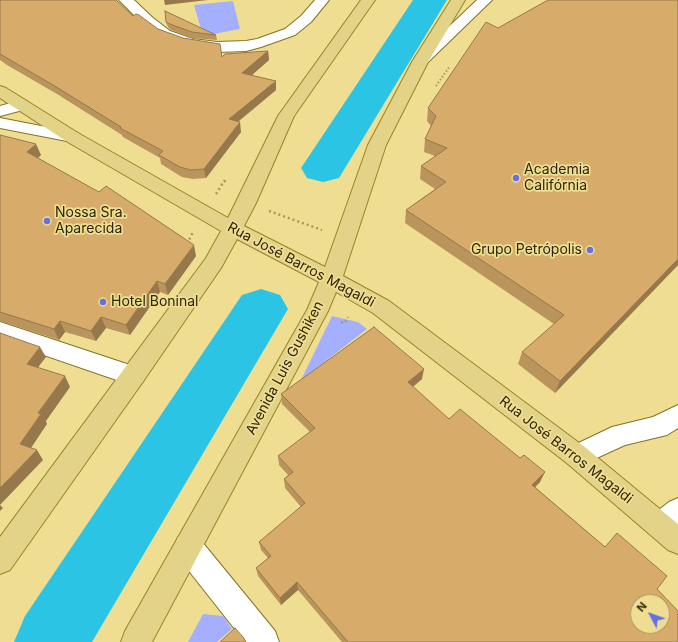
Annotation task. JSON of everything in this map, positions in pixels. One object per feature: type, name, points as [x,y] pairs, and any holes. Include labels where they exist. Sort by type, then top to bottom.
[{"type":"main road","points":[[0,560],[214,263],[233,229],[286,116],[368,0]]},
{"type":"main road","name":"Avenida Luis Gushiken","points":[[136,642],[317,311],[331,278],[343,238],[377,145],[420,62],[458,0]]},
{"type":"main road","name":"Rua José Barros Magaldi","points":[[0,91],[72,137],[233,229],[331,278],[380,307],[672,526]]},
{"type":"street","points":[[126,0],[148,21],[165,34],[190,43],[217,47],[246,46],[273,39],[290,32],[306,19],[322,0]]},
{"type":"street","points":[[420,62],[485,0]]},
{"type":"street","points":[[0,111],[21,105]]},
{"type":"street","points":[[0,123],[72,137]]},
{"type":"street","points":[[0,331],[134,376]]},
{"type":"street","points":[[577,456],[621,435],[658,427],[678,415]]},
{"type":"street","points":[[188,547],[264,642]]},
{"type":"path","points":[[433,90],[450,64]]},
{"type":"path","points":[[270,211],[318,229]]},
{"type":"shaded area","points":[[233,1],[240,29],[203,36],[194,5]]},
{"type":"shaded area","points":[[332,316],[358,322],[367,329],[301,380]]},
{"type":"shaded area","points":[[203,614],[223,616],[232,629],[217,642],[188,642]]},
{"type":"building","points":[[0,0],[116,0],[133,16],[136,14],[139,15],[158,29],[183,38],[220,44],[222,57],[225,54],[268,51],[242,73],[276,81],[229,119],[240,122],[204,169],[191,170],[180,167],[159,155],[163,151],[120,128],[121,127],[53,85],[0,54]]},
{"type":"building","points":[[548,0],[678,0],[678,259],[560,381],[522,352],[564,315],[406,210],[446,182],[421,166],[447,148],[425,139],[436,116],[428,108],[486,22],[498,28]]},
{"type":"building","points":[[165,11],[216,35],[192,32],[170,24],[166,22]]},
{"type":"building","points":[[0,135],[36,144],[27,152],[99,192],[106,186],[194,245],[165,284],[157,281],[126,325],[101,317],[91,331],[60,321],[54,329],[0,312]]},
{"type":"building","points":[[374,327],[424,369],[408,382],[449,419],[460,409],[520,458],[524,455],[545,472],[532,485],[605,547],[617,533],[667,576],[657,589],[662,594],[630,594],[630,634],[670,634],[670,603],[678,611],[678,642],[348,642],[297,582],[280,598],[256,568],[271,556],[259,542],[305,503],[284,479],[293,472],[278,456],[315,428],[281,394]]},
{"type":"building","points":[[0,333],[40,347],[27,364],[65,376],[38,413],[41,414],[20,444],[37,450],[0,488]]},
{"type":"building","points":[[235,628],[246,642],[220,642]]},
{"type":"waterway","points":[[323,168],[430,0]]},
{"type":"waterway","points":[[51,642],[261,309]]},
{"type":"place","name":"Academia Califórnia","points":[[516,178]]},
{"type":"place","name":"Nossa Sra. Aparecida","points":[[47,221]]},
{"type":"place","name":"Grupo Petrópolis","points":[[590,250]]},
{"type":"place","name":"Hotel Boninal","points":[[103,302]]}]
